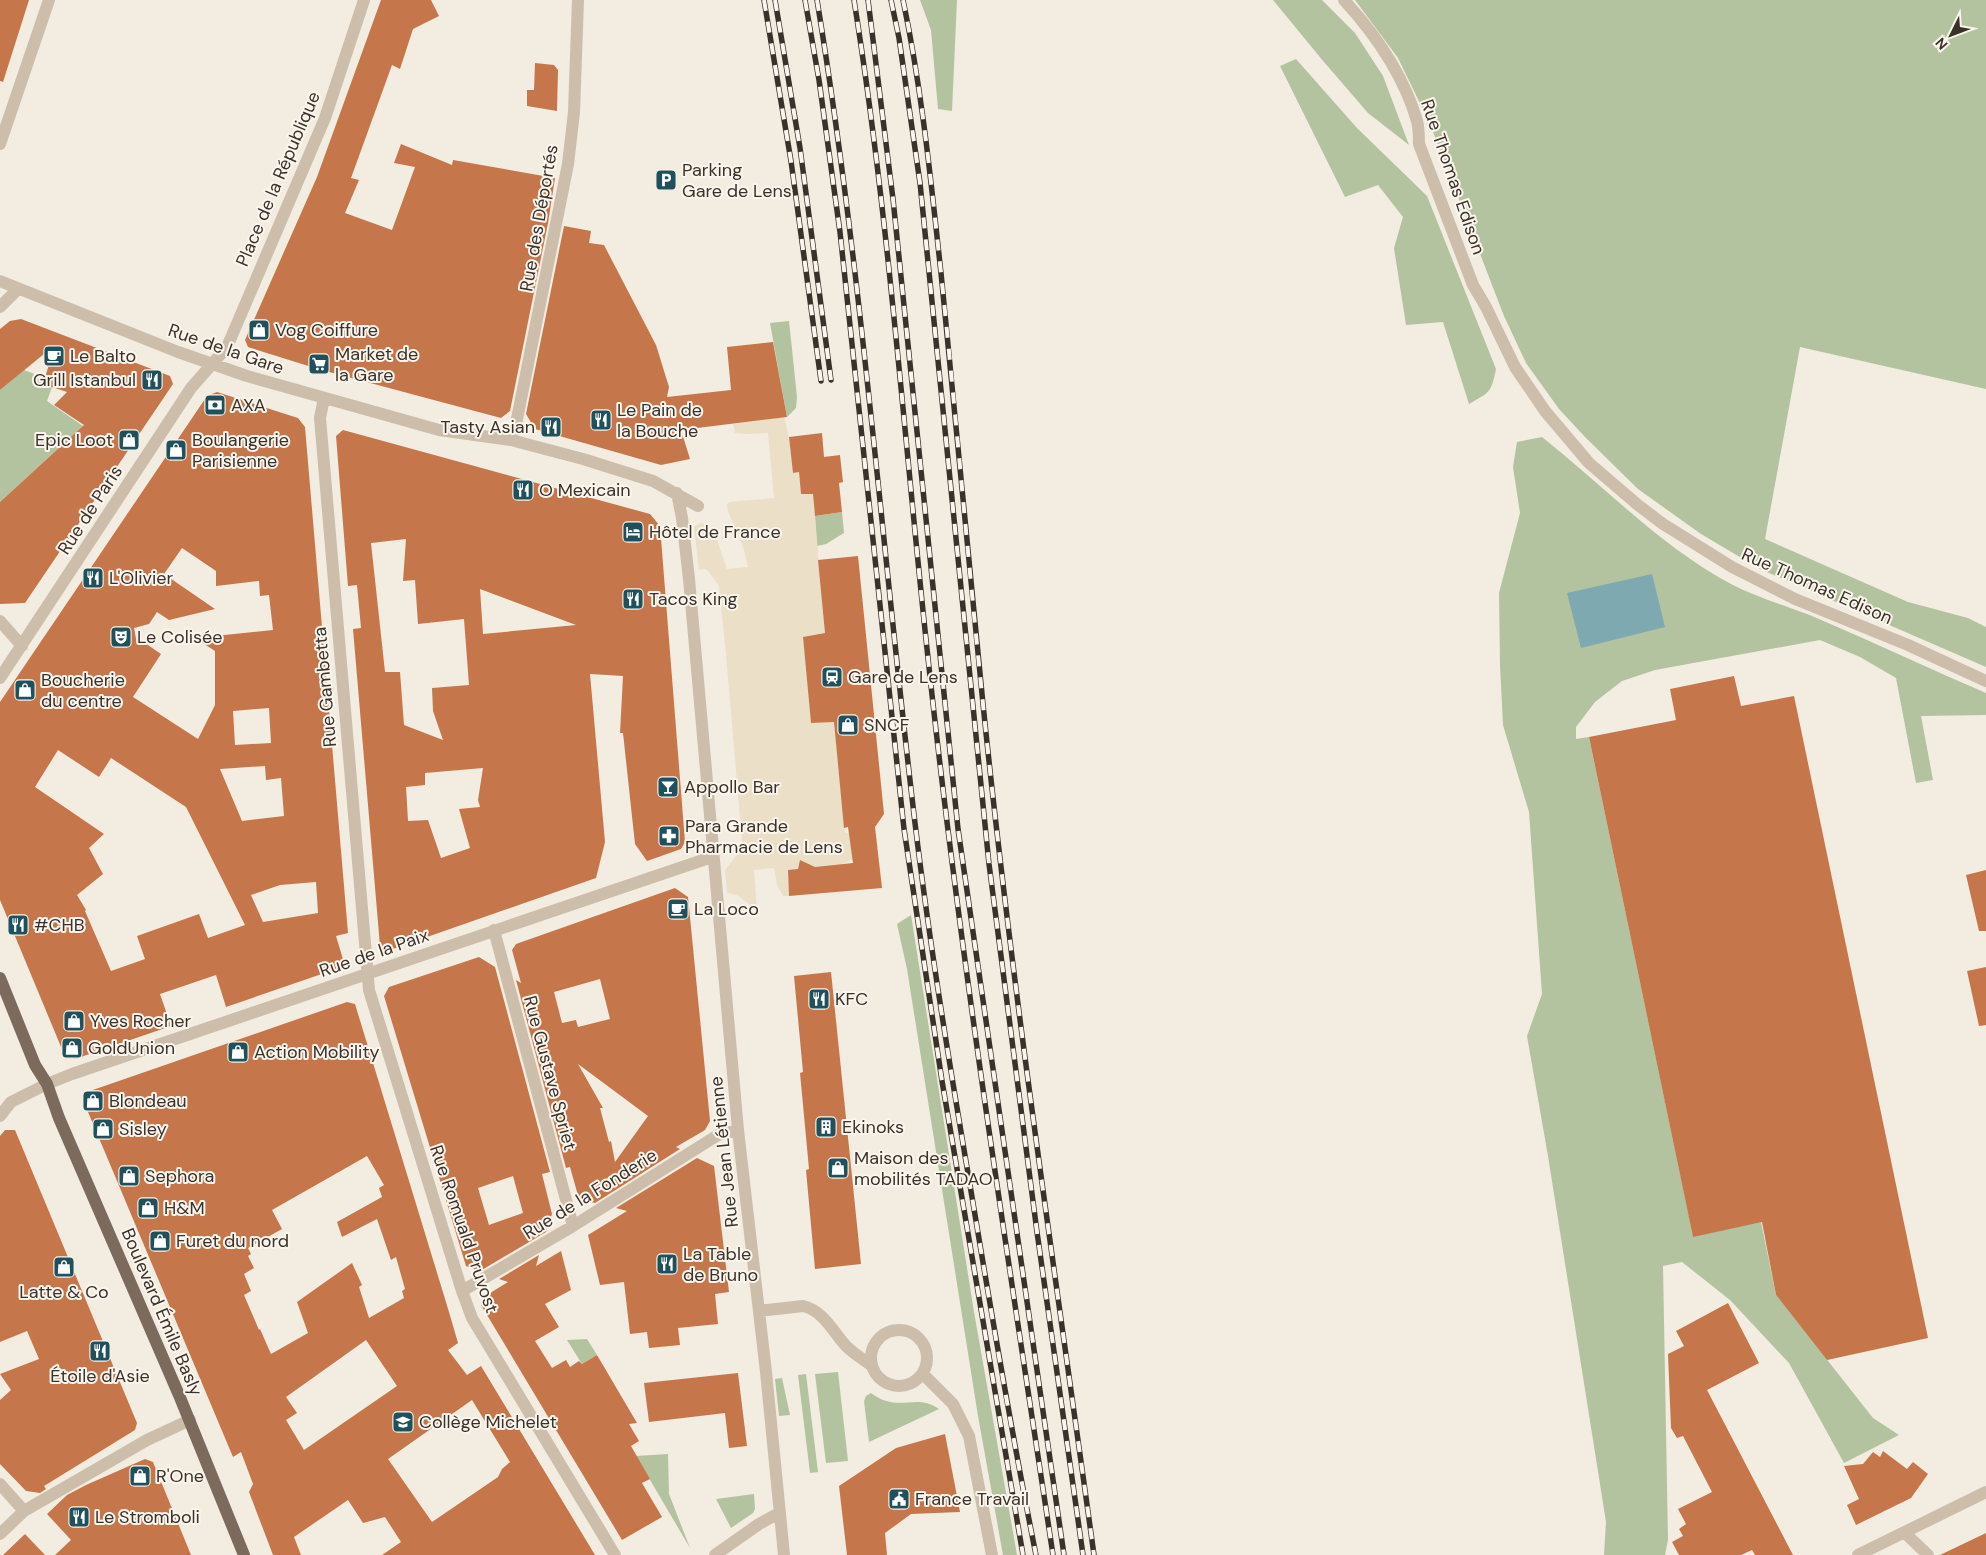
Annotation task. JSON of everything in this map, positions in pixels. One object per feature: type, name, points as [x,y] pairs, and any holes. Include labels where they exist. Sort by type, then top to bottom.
[{"type":"main road","name":"Boulevard Émile Basly","points":[[0,978],[35,1065],[46,1084],[190,1420],[244,1555]]},
{"type":"street","points":[[0,144],[49,0]]},
{"type":"street","name":"Place de la République","points":[[212,364],[227,347],[325,118],[364,0]]},
{"type":"street","name":"Rue des Déportés","points":[[511,440],[516,424],[568,164],[574,112],[578,0]]},
{"type":"street","name":"Rue Thomas Edison","points":[[1344,0],[1362,20],[1400,80],[1417,122],[1419,144],[1473,285],[1486,307],[1515,367],[1544,412],[1589,463],[1638,506],[1698,548],[1763,584],[1986,681]]},
{"type":"street","name":"Rue de la Gare","points":[[0,281],[178,352],[253,378],[439,430],[511,440],[636,475],[653,481],[698,506]]},
{"type":"street","points":[[0,307],[18,289]]},
{"type":"street","name":"Rue de Paris","points":[[0,678],[192,388],[212,364]]},
{"type":"street","name":"Rue Gambetta","points":[[324,398],[320,418],[367,974]]},
{"type":"street","name":"Rue Jean Létienne","points":[[677,493],[689,579],[712,857],[738,1130],[784,1555]]},
{"type":"street","points":[[0,621],[22,646]]},
{"type":"street","name":"Rue de la Paix","points":[[0,1116],[11,1102],[46,1084],[712,857]]},
{"type":"street","name":"Rue Gustave Spriet","points":[[494,930],[573,1226]]},
{"type":"street","name":"Rue Romuald Pruvost","points":[[367,974],[369,990],[472,1318],[615,1555]]},
{"type":"street","name":"Rue de la Fonderie","points":[[462,1291],[573,1226],[718,1135],[738,1130]]},
{"type":"street","points":[[759,1311],[803,1306],[818,1312],[846,1346],[872,1366],[880,1379],[895,1386],[911,1384],[923,1374],[927,1365],[926,1347],[916,1335],[901,1328],[890,1331],[878,1339],[872,1351],[872,1366]]},
{"type":"street","points":[[923,1374],[953,1404],[970,1436],[992,1555]]},
{"type":"street","points":[[0,1534],[24,1511],[148,1440],[190,1420]]},
{"type":"street","points":[[0,1484],[24,1511]]},
{"type":"street","points":[[1858,1555],[1986,1492]]},
{"type":"street","points":[[715,1555],[759,1524],[779,1513]]},
{"type":"street","points":[[1905,1533],[1928,1555]]},
{"type":"green space","points":[[920,0],[957,0],[952,111],[938,109],[931,30]]},
{"type":"green space","points":[[1273,0],[1322,0],[1355,33],[1383,76],[1409,145],[1368,113]]},
{"type":"green space","points":[[1355,0],[1986,0],[1986,389],[1800,347],[1765,539],[1908,602],[1968,618],[1986,627],[1986,667],[1760,569],[1701,534],[1638,489],[1586,438],[1559,409],[1526,363],[1504,316],[1430,124],[1398,58]]},
{"type":"green space","points":[[1296,59],[1357,128],[1427,196],[1496,369],[1489,391],[1469,404],[1443,322],[1406,325],[1394,248],[1403,217],[1378,185],[1345,197],[1280,66]]},
{"type":"green space","points":[[789,321],[797,397],[796,408],[787,417],[770,323]]},
{"type":"green space","points":[[24,370],[45,378],[43,384],[52,387],[47,401],[83,426],[0,502],[0,390]]},
{"type":"green space","points":[[1542,437],[1656,534],[1705,569],[1731,584],[1752,594],[1819,619],[1986,693],[1986,715],[1921,716],[1933,780],[1916,783],[1896,678],[1860,657],[1820,640],[1655,670],[1622,681],[1595,702],[1576,727],[1576,739],[1589,737],[1693,1236],[1761,1222],[1776,1295],[1873,1418],[1899,1435],[1844,1463],[1789,1363],[1730,1300],[1682,1262],[1663,1266],[1668,1540],[1665,1555],[1604,1555],[1606,1522],[1527,1036],[1542,994],[1529,812],[1503,725],[1499,593],[1520,513],[1513,467],[1517,442]]},
{"type":"green space","points":[[842,512],[844,533],[826,544],[817,546],[815,516]]},
{"type":"green space","points":[[911,915],[974,1312],[1017,1555],[1003,1555],[978,1416],[907,969],[897,924]]},
{"type":"green space","points":[[587,1339],[597,1355],[582,1364],[567,1340]]},
{"type":"green space","points":[[838,1372],[848,1461],[826,1463],[815,1374]]},
{"type":"green space","points":[[806,1374],[818,1472],[810,1473],[798,1375]]},
{"type":"green space","points":[[782,1378],[790,1415],[779,1416],[775,1379]]},
{"type":"green space","points":[[871,1393],[890,1402],[922,1402],[939,1409],[869,1442],[864,1401],[866,1396]]},
{"type":"green space","points":[[668,1454],[669,1494],[690,1548],[636,1456]]},
{"type":"green space","points":[[754,1494],[755,1509],[753,1513],[731,1528],[716,1499]]},
{"type":"shaded area","points":[[784,417],[789,437],[793,473],[799,472],[801,494],[813,494],[825,633],[803,637],[811,723],[834,722],[845,833],[849,833],[850,845],[877,843],[878,847],[856,849],[855,863],[851,860],[842,864],[815,867],[802,861],[798,869],[788,870],[789,896],[783,896],[777,885],[774,868],[754,870],[757,910],[737,895],[727,893],[725,870],[740,851],[742,841],[726,654],[719,586],[709,572],[705,569],[699,570],[694,527],[700,523],[710,528],[716,537],[727,569],[748,567],[744,550],[727,505],[729,502],[774,498],[768,433],[735,433],[733,424]]},
{"type":"water","points":[[1652,574],[1665,627],[1581,648],[1567,593]]},
{"type":"building","points":[[0,0],[29,0],[3,82],[0,81]]},
{"type":"building","points":[[381,0],[431,0],[439,16],[413,29],[400,69],[392,65],[351,178],[359,180],[345,213],[392,230],[415,167],[394,163],[401,144],[452,165],[453,160],[555,178],[548,223],[510,411],[501,418],[318,369],[248,347],[245,340],[317,177]]},
{"type":"building","points":[[535,63],[554,65],[558,70],[557,111],[527,106],[527,90],[534,90]]},
{"type":"building","points":[[564,226],[591,231],[589,243],[604,245],[656,345],[669,387],[667,397],[731,390],[727,347],[773,342],[787,417],[681,430],[690,459],[661,465],[535,429],[526,414]]},
{"type":"building","points":[[21,319],[170,376],[173,384],[25,603],[0,604],[0,502],[84,425],[54,405],[67,392],[43,384],[55,345],[0,390],[0,329],[10,321]]},
{"type":"building","points":[[217,392],[298,418],[305,427],[348,933],[336,936],[345,966],[226,1007],[216,975],[160,994],[171,1026],[75,1059],[64,1054],[0,900],[0,702],[207,396]],"holes":[[[182,548],[216,571],[216,586],[259,581],[260,596],[269,595],[273,630],[195,638],[215,651],[215,705],[198,739],[133,697],[161,654],[145,643],[137,644],[134,628],[149,624],[157,612],[169,620],[215,609],[164,574]],[[269,708],[271,743],[235,745],[233,711]],[[58,750],[99,777],[111,758],[186,807],[245,925],[208,938],[199,914],[137,936],[145,959],[111,971],[86,910],[77,895],[103,874],[89,848],[104,834],[35,787]],[[265,766],[266,780],[281,778],[284,816],[242,821],[220,769]],[[316,882],[318,913],[263,922],[251,895],[280,885]]]},
{"type":"building","points":[[343,430],[650,514],[660,526],[685,842],[681,849],[647,861],[635,844],[623,733],[620,733],[623,676],[590,674],[605,842],[596,878],[387,951],[380,946],[353,629],[361,628],[357,585],[348,586],[336,436]],"holes":[[[406,539],[403,581],[415,580],[418,624],[464,619],[469,685],[432,688],[433,711],[443,740],[404,725],[400,672],[385,672],[371,543]],[[480,589],[576,625],[483,634]],[[483,768],[478,800],[480,807],[459,809],[470,848],[441,858],[428,820],[408,821],[406,787],[425,785],[425,773]]]},
{"type":"building","points":[[822,433],[824,457],[840,455],[843,482],[839,483],[842,512],[815,516],[813,494],[801,494],[799,472],[793,473],[789,437]]},
{"type":"building","points":[[858,556],[884,814],[875,827],[882,888],[789,896],[788,870],[798,869],[800,860],[815,867],[853,863],[848,827],[844,828],[834,722],[811,723],[803,637],[825,633],[818,560]]},
{"type":"building","points":[[1734,676],[1741,706],[1794,696],[1928,1338],[1827,1360],[1776,1295],[1762,1222],[1693,1237],[1589,737],[1676,720],[1670,689]]},
{"type":"building","points":[[1986,870],[1986,931],[1979,931],[1966,875]]},
{"type":"building","points":[[675,888],[688,897],[710,1121],[705,1130],[676,1147],[680,1149],[595,1203],[579,1199],[570,1167],[566,1168],[516,980],[521,983],[512,950],[516,944]],"holes":[[[600,979],[610,1019],[578,1027],[576,1020],[562,1023],[554,992]],[[578,1064],[648,1116],[615,1162],[611,1141],[609,1142],[600,1108],[603,1108]]]},
{"type":"building","points":[[479,957],[495,967],[550,1172],[542,1174],[552,1214],[546,1232],[480,1271],[466,1266],[384,996],[389,987]],"holes":[[[513,1176],[523,1213],[489,1225],[478,1188]]]},
{"type":"building","points":[[1986,967],[1986,1025],[1979,1026],[1967,971]]},
{"type":"building","name":"Ekinoks","points":[[831,972],[861,1264],[815,1269],[806,1170],[809,1169],[800,1073],[803,1072],[794,976]]},
{"type":"building","points":[[347,1002],[355,1004],[458,1343],[448,1350],[467,1375],[481,1366],[595,1555],[382,1555],[401,1542],[385,1517],[363,1523],[348,1500],[294,1537],[301,1555],[273,1555],[249,1492],[253,1484],[241,1452],[233,1457],[83,1100],[87,1092]],"holes":[[[367,1156],[384,1185],[379,1188],[382,1197],[337,1222],[342,1237],[377,1219],[391,1260],[396,1257],[405,1289],[402,1291],[404,1298],[369,1318],[359,1287],[362,1285],[352,1263],[297,1302],[308,1333],[271,1354],[244,1295],[251,1291],[244,1274],[254,1268],[248,1256],[251,1254],[248,1248],[282,1229],[272,1210]],[[366,1340],[397,1386],[304,1450],[286,1420],[297,1413],[286,1397]],[[472,1400],[510,1462],[502,1469],[498,1477],[432,1522],[388,1459]]]},
{"type":"building","points":[[5,1130],[15,1130],[137,1423],[135,1430],[44,1486],[46,1489],[40,1493],[26,1491],[0,1464],[0,1400],[11,1390],[0,1374],[39,1359],[27,1331],[0,1342],[0,1136]]},
{"type":"building","points":[[697,1158],[714,1166],[729,1292],[715,1294],[718,1324],[678,1328],[680,1345],[649,1348],[647,1332],[630,1334],[624,1282],[600,1285],[588,1235],[627,1211],[616,1208]]},
{"type":"building","points":[[561,1251],[571,1290],[545,1304],[559,1327],[535,1341],[552,1368],[566,1360],[570,1367],[579,1361],[582,1364],[597,1355],[637,1423],[629,1424],[639,1441],[631,1446],[650,1479],[642,1483],[662,1517],[622,1540],[481,1305],[482,1298],[508,1282],[499,1279],[539,1255],[536,1266]]},
{"type":"building","points":[[1728,1303],[1759,1363],[1707,1390],[1793,1555],[1755,1555],[1752,1550],[1741,1555],[1679,1555],[1672,1542],[1683,1536],[1679,1529],[1686,1524],[1678,1509],[1712,1492],[1683,1436],[1677,1438],[1671,1428],[1668,1354],[1684,1346],[1676,1331]]},
{"type":"building","points":[[738,1373],[747,1446],[729,1448],[725,1413],[649,1422],[644,1383]]},
{"type":"building","name":"France Travail","points":[[945,1434],[960,1512],[911,1514],[885,1533],[887,1555],[847,1555],[839,1486],[896,1448]]},
{"type":"building","points":[[1883,1451],[1907,1469],[1913,1462],[1928,1474],[1911,1498],[1856,1525],[1847,1505],[1859,1499],[1844,1466],[1863,1464],[1873,1452],[1880,1457]]},
{"type":"building","points":[[145,1459],[153,1462],[191,1555],[55,1555],[71,1540],[47,1514],[67,1495]]},
{"type":"building","points":[[1986,1533],[1986,1555],[1940,1555]]},
{"type":"building","points":[[25,1534],[45,1555],[3,1555]]},
{"type":"railway","points":[[764,0],[791,161],[821,381]]},
{"type":"railway","points":[[775,0],[800,148],[831,380]]},
{"type":"railway","points":[[805,0],[819,80],[840,232],[904,829],[942,1081],[1023,1555]]},
{"type":"railway","points":[[817,0],[847,205],[871,411],[903,720],[927,917],[987,1287],[1036,1555]]},
{"type":"railway","points":[[854,0],[877,164],[928,658],[955,883],[986,1107],[1053,1555]]},
{"type":"railway","points":[[868,0],[893,199],[958,829],[1064,1555]]},
{"type":"railway","points":[[891,0],[899,38],[920,183],[989,864],[1037,1232],[1083,1555]]},
{"type":"railway","points":[[903,0],[921,102],[934,205],[983,704],[1007,917],[1094,1555]]},
{"type":"place","name":"Parking Gare de Lens","points":[[666,180]]},
{"type":"place","name":"Vog Coiffure","points":[[259,330]]},
{"type":"place","name":"Le Balto","points":[[54,356]]},
{"type":"place","name":"Market de la Gare","points":[[319,364]]},
{"type":"place","name":"Grill Istanbul","points":[[152,380]]},
{"type":"place","name":"AXA","points":[[215,405]]},
{"type":"place","name":"Le Pain de la Bouche","points":[[601,420]]},
{"type":"place","name":"Tasty Asian","points":[[551,427]]},
{"type":"place","name":"Epic Loot","points":[[129,440]]},
{"type":"place","name":"Boulangerie Parisienne","points":[[176,450]]},
{"type":"place","name":"O Mexicain","points":[[523,490]]},
{"type":"place","name":"Hôtel de France","points":[[633,532]]},
{"type":"place","name":"L'Olivier","points":[[93,578]]},
{"type":"place","name":"Tacos King","points":[[633,599]]},
{"type":"place","name":"Le Colisée","points":[[121,637]]},
{"type":"place","name":"Gare de Lens","points":[[832,677]]},
{"type":"place","name":"Boucherie du centre","points":[[25,690]]},
{"type":"place","name":"SNCF","points":[[848,725]]},
{"type":"place","name":"Appollo Bar","points":[[668,787]]},
{"type":"place","name":"Para Grande Pharmacie de Lens","points":[[669,836]]},
{"type":"place","name":"La Loco","points":[[678,909]]},
{"type":"place","name":"#CHB","points":[[18,925]]},
{"type":"place","name":"KFC","points":[[819,999]]},
{"type":"place","name":"Yves Rocher","points":[[74,1021]]},
{"type":"place","name":"GoldUnion","points":[[72,1048]]},
{"type":"place","name":"Action Mobility","points":[[238,1052]]},
{"type":"place","name":"Blondeau","points":[[93,1101]]},
{"type":"place","name":"Ekinoks","points":[[826,1127]]},
{"type":"place","name":"Sisley","points":[[103,1129]]},
{"type":"place","name":"Maison des mobilités TADAO","points":[[838,1168]]},
{"type":"place","name":"Sephora","points":[[129,1176]]},
{"type":"place","name":"H&M","points":[[148,1208]]},
{"type":"place","name":"Furet du nord","points":[[160,1241]]},
{"type":"place","name":"La Table de Bruno","points":[[667,1264]]},
{"type":"place","name":"Latte & Co","points":[[64,1267]]},
{"type":"place","name":"Étoile d'Asie","points":[[100,1351]]},
{"type":"place","name":"Collège Michelet","points":[[403,1422]]},
{"type":"place","name":"R'One","points":[[140,1476]]},
{"type":"place","name":"France Travail","points":[[899,1499]]},
{"type":"place","name":"Le Stromboli","points":[[79,1517]]}]
